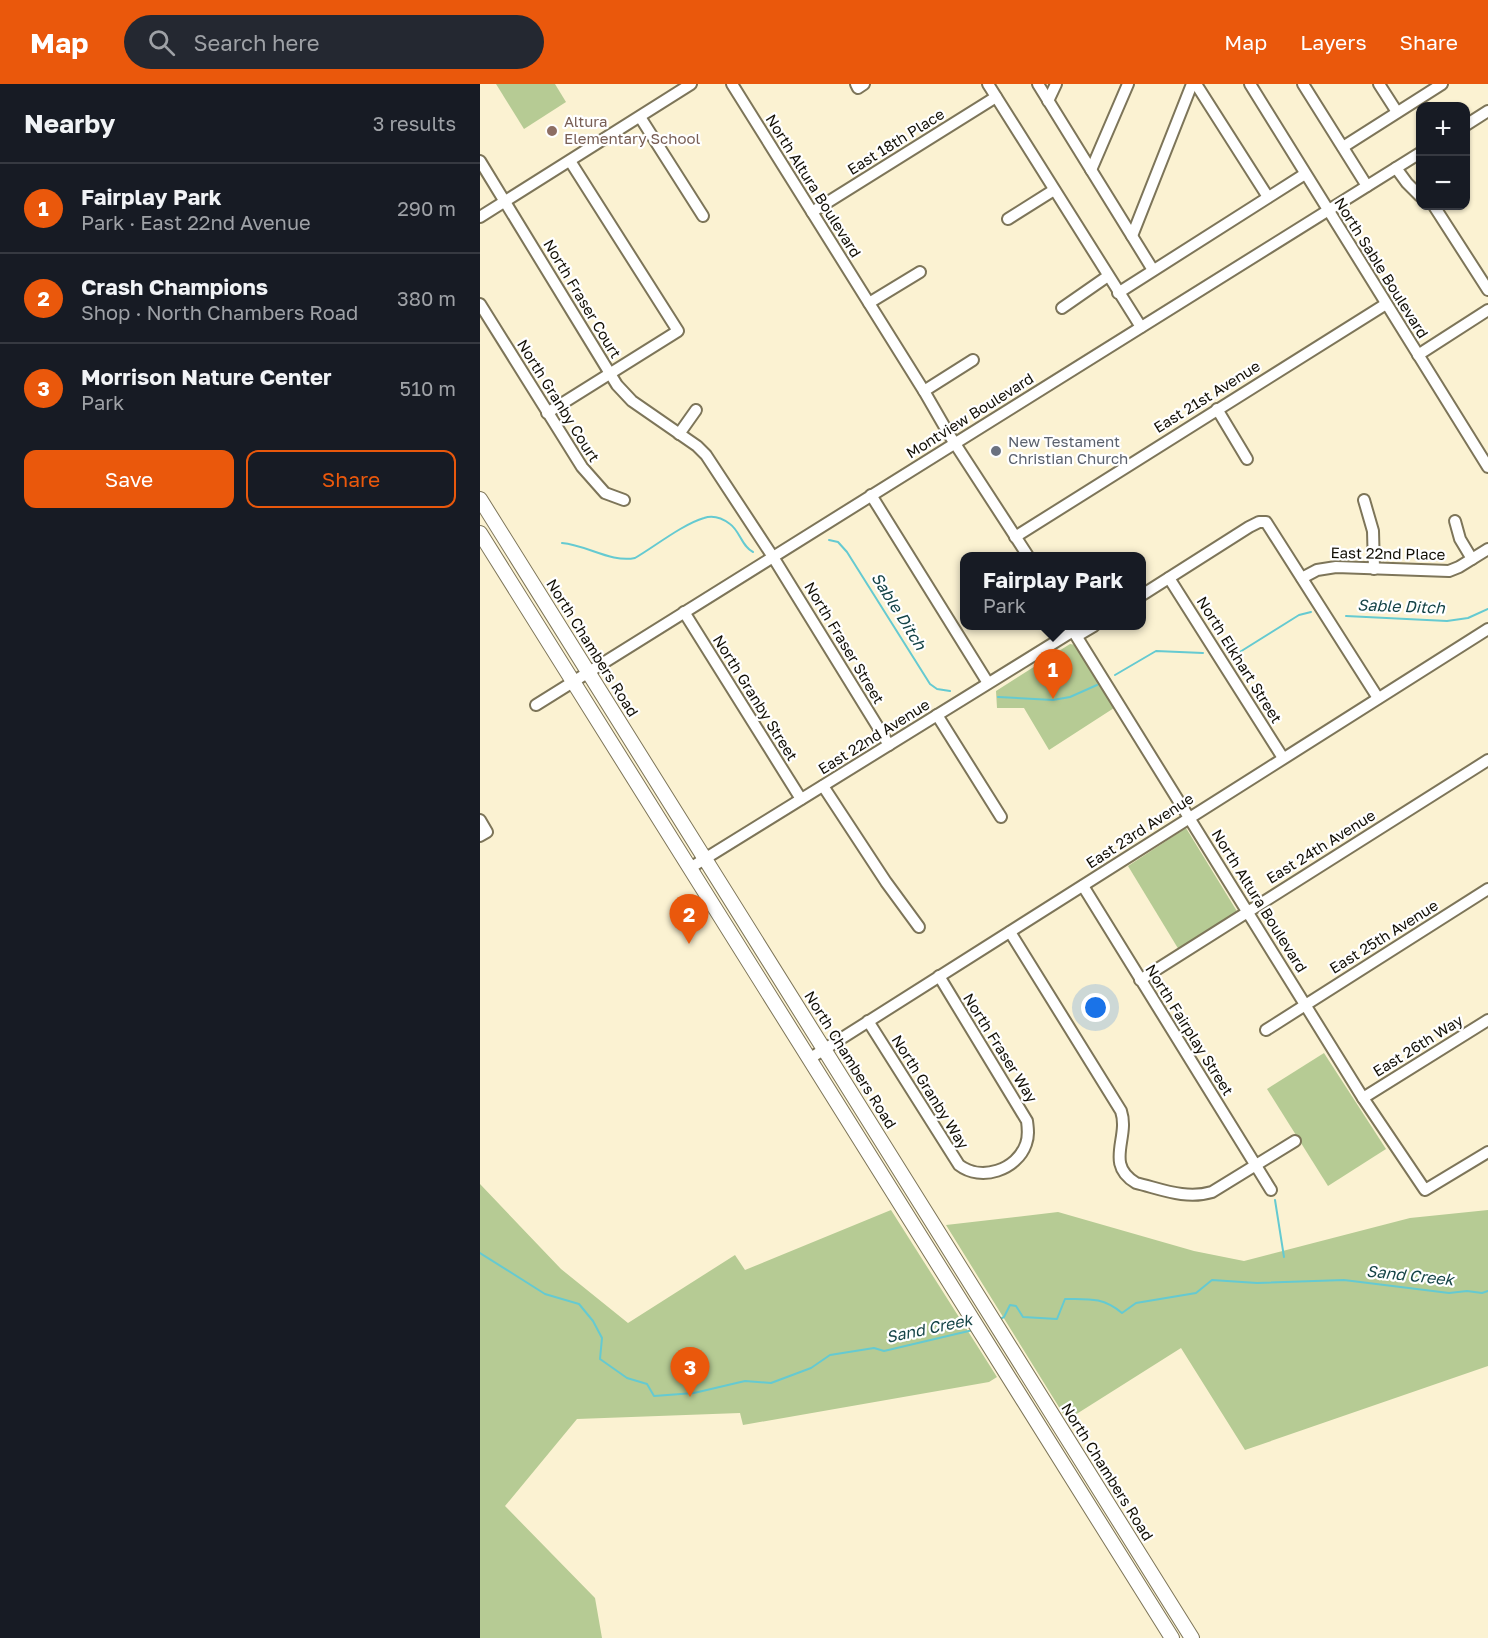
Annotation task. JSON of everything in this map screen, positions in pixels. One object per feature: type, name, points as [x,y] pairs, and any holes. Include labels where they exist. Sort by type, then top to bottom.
[{"type":"main road","name":"North Chambers Road","points":[[480,499],[1192,1638]]},
{"type":"main road","points":[[480,533],[1172,1638]]},
{"type":"main road","points":[[1035,1420],[1050,1411]]},
{"type":"street","points":[[480,217],[691,84]]},
{"type":"street","name":"North Altura Boulevard","points":[[732,84],[1025,552]]},
{"type":"street","points":[[856,84],[858,88],[864,84]]},
{"type":"street","points":[[988,84],[1141,327]]},
{"type":"street","points":[[1038,84],[1153,270]]},
{"type":"street","points":[[1048,100],[1056,84]]},
{"type":"street","points":[[1091,170],[1128,84]]},
{"type":"street","points":[[1132,236],[1194,84]]},
{"type":"street","points":[[1194,84],[1268,197]]},
{"type":"street","name":"North Sable Boulevard","points":[[1250,84],[1488,467]]},
{"type":"street","points":[[1303,84],[1367,186]]},
{"type":"street","points":[[1379,84],[1396,112]]},
{"type":"street","points":[[1343,147],[1442,84]]},
{"type":"street","name":"East 18th Place","points":[[812,212],[996,97]]},
{"type":"street","points":[[1470,122],[1488,111]]},
{"type":"street","points":[[640,117],[703,216]]},
{"type":"street","name":"Montview Boulevard","points":[[536,705],[1416,156]]},
{"type":"street","points":[[547,413],[678,331],[570,161]]},
{"type":"street","name":"North Fraser Court","points":[[480,162],[621,390],[632,401],[706,455],[773,557]]},
{"type":"street","points":[[1396,168],[1416,192]]},
{"type":"street","points":[[1118,293],[1305,174]]},
{"type":"street","points":[[1008,219],[1054,190]]},
{"type":"street","points":[[1437,210],[1488,290]]},
{"type":"street","points":[[869,303],[920,272]]},
{"type":"street","points":[[1062,308],[1108,276]]},
{"type":"street","name":"North Granby Court","points":[[480,304],[582,467],[609,496],[624,500]]},
{"type":"street","name":"East 21st Avenue","points":[[1015,537],[1386,304]]},
{"type":"street","points":[[1418,355],[1488,310]]},
{"type":"street","points":[[924,391],[973,360]]},
{"type":"street","points":[[1217,409],[1247,459]]},
{"type":"street","points":[[679,434],[696,410]]},
{"type":"street","points":[[871,495],[988,683]]},
{"type":"street","points":[[1364,500],[1373,531],[1374,569]]},
{"type":"street","name":"East 22nd Place","points":[[1455,521],[1460,539],[1472,559]]},
{"type":"street","points":[[1146,592],[1249,527],[1258,522],[1266,522],[1378,698]]},
{"type":"street","name":"East 22nd Place","points":[[1302,578],[1327,568],[1449,571],[1488,549]]},
{"type":"street","name":"North Fraser Street","points":[[773,557],[889,745]]},
{"type":"street","name":"North Elkhart Street","points":[[1169,578],[1283,758]]},
{"type":"street","name":"North Granby Street","points":[[684,612],[801,800]]},
{"type":"street","name":"East 23rd Avenue","points":[[809,1059],[1488,629]]},
{"type":"street","name":"North Altura Boulevard","points":[[1074,631],[1247,912],[1425,1190],[1488,1152]]},
{"type":"street","name":"East 22nd Avenue","points":[[690,868],[1074,631]]},
{"type":"street","points":[[937,716],[1001,817]]},
{"type":"street","name":"East 24th Avenue","points":[[1140,980],[1488,759]]},
{"type":"street","points":[[823,786],[886,882],[919,927]]},
{"type":"street","points":[[480,820],[484,834]]},
{"type":"street","name":"North Fairplay Street","points":[[1083,886],[1271,1190]]},
{"type":"street","name":"East 25th Avenue","points":[[1266,1030],[1488,889]]},
{"type":"street","points":[[1010,932],[1121,1111],[1124,1125],[1119,1156],[1120,1175],[1136,1183],[1197,1196],[1212,1192],[1295,1141]]},
{"type":"street","name":"North Fraser Way","points":[[939,976],[1027,1121],[1028,1139],[1025,1147],[1017,1158],[1006,1166]]},
{"type":"street","name":"East 26th Way","points":[[1364,1098],[1488,1020]]},
{"type":"street","name":"North Granby Way","points":[[868,1021],[959,1165],[970,1172],[979,1174],[992,1173],[1006,1166]]},
{"type":"green space","points":[[496,84],[555,84],[566,102],[524,129]]},
{"type":"green space","points":[[1070,644],[1076,645],[1114,708],[1049,750],[1024,708],[997,708],[996,691]]},
{"type":"green space","points":[[1186,828],[1238,913],[1179,950],[1128,866]]},
{"type":"green space","points":[[1324,1053],[1386,1149],[1328,1186],[1267,1089]]},
{"type":"green space","points":[[480,1184],[561,1269],[628,1323],[735,1255],[745,1270],[891,1210],[997,1377],[989,1382],[743,1425],[740,1413],[577,1419],[505,1506],[595,1598],[602,1638],[480,1638]]},
{"type":"green space","points":[[1488,1210],[1488,1366],[1245,1450],[1181,1348],[1067,1420],[946,1225],[1058,1212],[1194,1251],[1244,1261],[1410,1218]]},
{"type":"waterway","name":"Sable Ditch","points":[[562,543],[617,558],[635,558],[687,525],[711,517],[730,524],[746,547],[753,552]]},
{"type":"waterway","name":"Sable Ditch","points":[[829,540],[838,542],[847,552],[930,684],[937,689],[950,691]]},
{"type":"waterway","name":"Sable Ditch","points":[[1346,616],[1447,621],[1468,618],[1488,609]]},
{"type":"waterway","name":"Sable Ditch","points":[[1235,655],[1299,615],[1311,612]]},
{"type":"waterway","name":"Sable Ditch","points":[[1115,675],[1156,651],[1203,653]]},
{"type":"waterway","name":"Sable Ditch","points":[[998,697],[1053,700],[1070,697],[1097,685]]},
{"type":"waterway","points":[[1275,1200],[1284,1257]]},
{"type":"waterway","name":"Sand Creek","points":[[480,1253],[545,1294],[579,1304],[593,1321],[602,1338],[600,1359],[627,1378],[647,1384],[654,1396],[694,1393],[745,1381],[771,1383],[811,1368],[830,1355],[874,1348],[884,1351],[973,1330]]},
{"type":"waterway","name":"Sand Creek","points":[[1000,1319],[1004,1317],[1010,1305],[1016,1306],[1023,1317],[1057,1319],[1065,1299],[1089,1299],[1102,1302],[1122,1313],[1136,1303],[1196,1293],[1212,1280],[1257,1283],[1344,1280],[1449,1293],[1488,1291]]},
{"type":"place","name":"Altura Elementary School","points":[[552,131]]},
{"type":"place","name":"New Testament Christian Church","points":[[996,451]]},
{"type":"place","name":"Fairplay Park","points":[[1053,699]]},
{"type":"place","name":"Crash Champions","points":[[689,944]]},
{"type":"place","name":"Morrison Nature Center","points":[[690,1397]]}]
